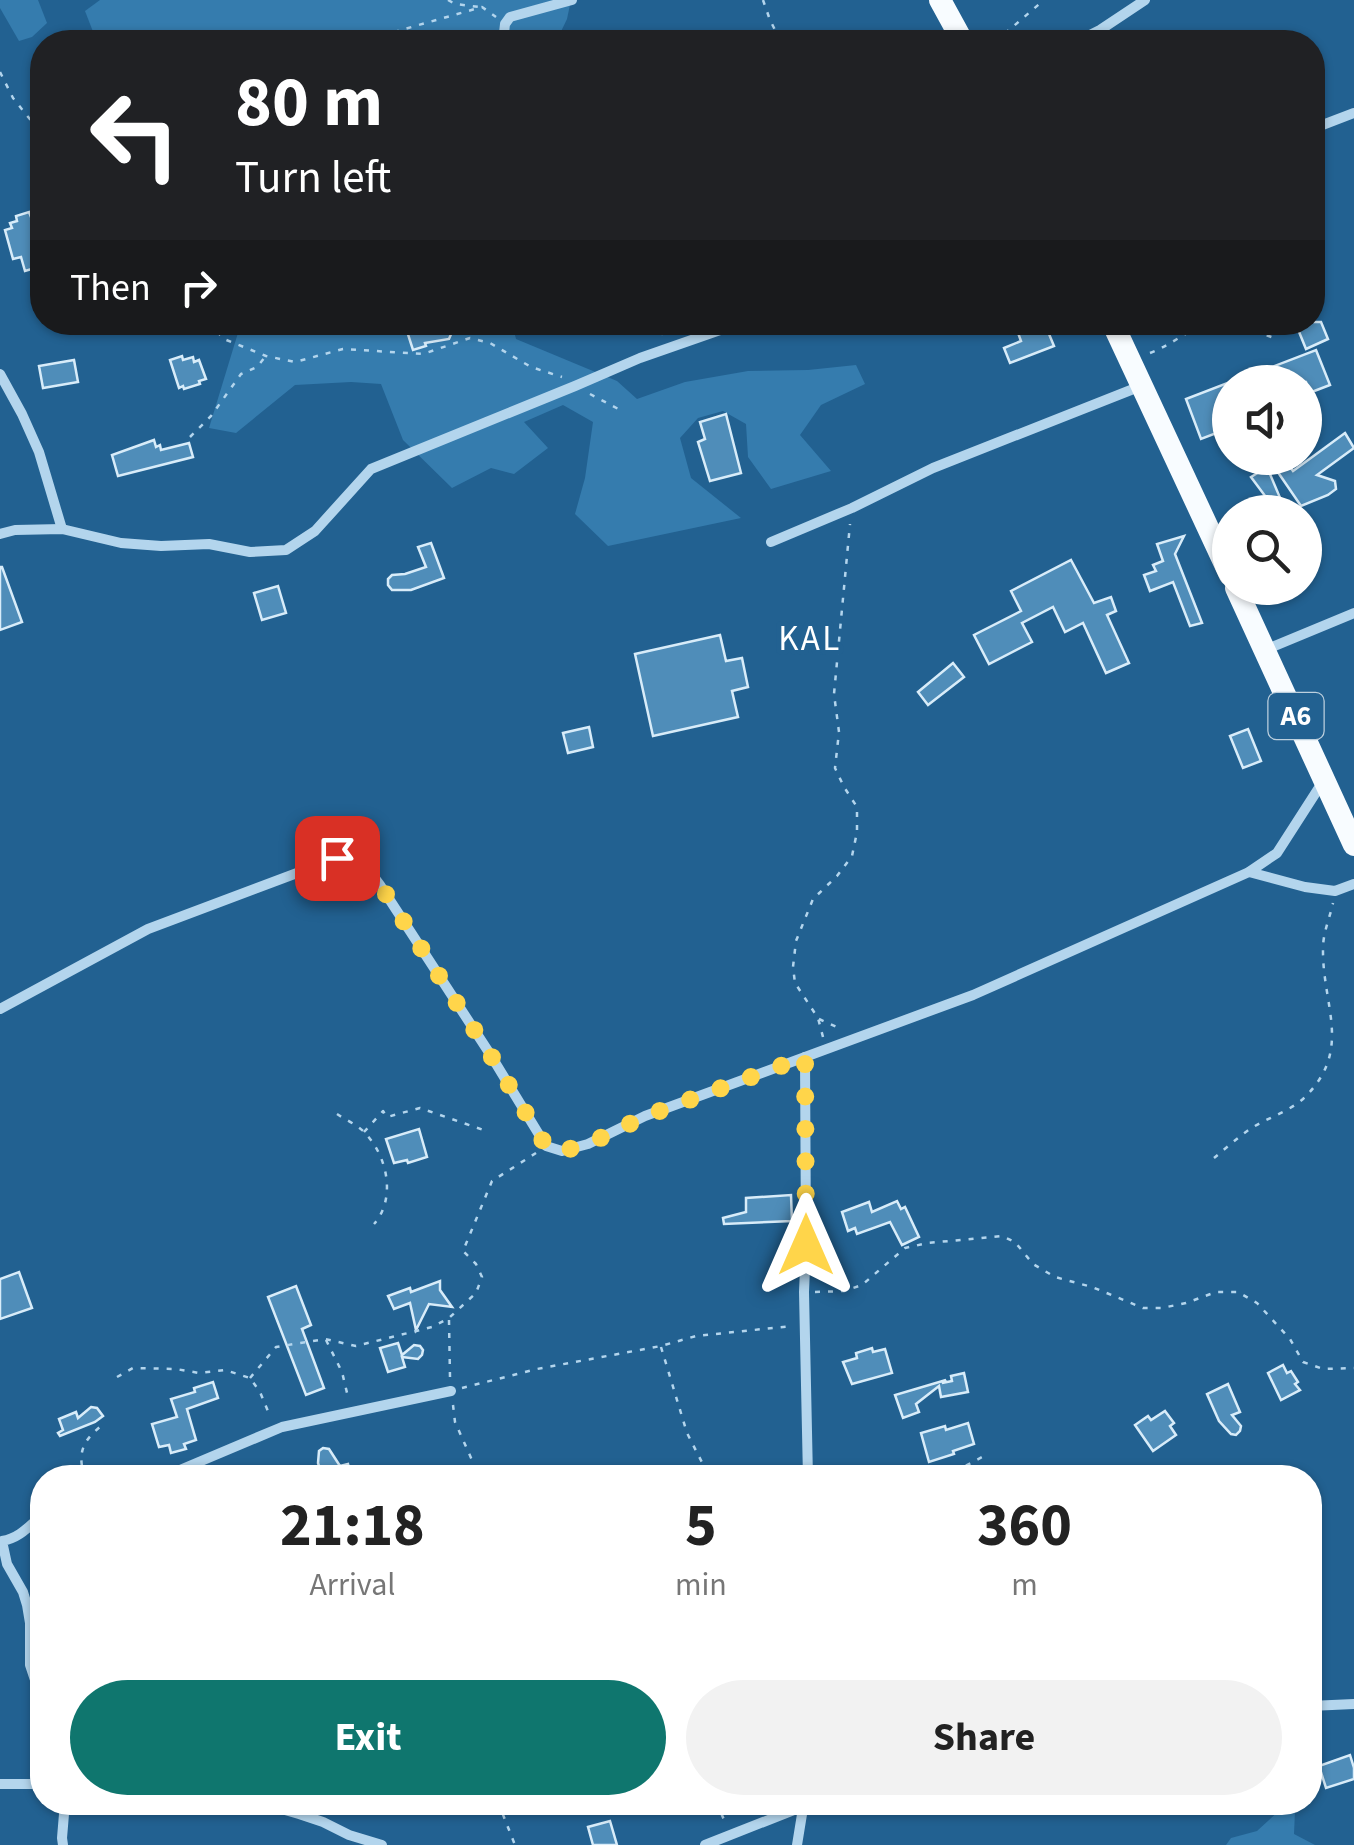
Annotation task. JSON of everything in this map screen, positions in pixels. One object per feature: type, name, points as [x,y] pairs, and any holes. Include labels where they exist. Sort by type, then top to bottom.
[{"type":"main road","points":[[940,0],[956,30]]},
{"type":"main road","points":[[1118,335],[1212,536]]},
{"type":"main road","name":"A6","points":[[1244,605],[1354,846]]},
{"type":"street","points":[[504,30],[510,18],[572,0]]},
{"type":"street","points":[[1100,30],[1145,0]]},
{"type":"street","points":[[1325,124],[1354,114]]},
{"type":"street","points":[[0,534],[15,530],[62,530],[121,543],[209,544],[250,552],[286,550],[315,531],[372,469],[640,358],[706,335]]},
{"type":"street","points":[[0,374],[39,452],[62,530]]},
{"type":"street","points":[[770,542],[933,468],[1142,386]]},
{"type":"street","points":[[1266,650],[1354,613]]},
{"type":"street","points":[[0,1008],[148,929],[337,858],[365,865],[546,1146],[562,1151],[1000,984],[1248,872],[1277,852],[1325,778]]},
{"type":"street","points":[[1248,872],[1335,892],[1354,884]]},
{"type":"street","points":[[805,1057],[808,1465]]},
{"type":"street","points":[[192,1465],[282,1427],[450,1391]]},
{"type":"street","points":[[30,1526],[2,1541],[7,1564],[26,1605],[30,1665]]},
{"type":"street","points":[[1322,1705],[1354,1704]]},
{"type":"street","points":[[0,1784],[30,1784]]},
{"type":"street","points":[[63,1845],[64,1815]]},
{"type":"street","points":[[300,1815],[382,1845]]},
{"type":"street","points":[[705,1845],[779,1815]]},
{"type":"street","points":[[797,1845],[804,1815]]},
{"type":"path","points":[[448,0],[482,7],[505,24]]},
{"type":"path","points":[[763,0],[775,30]]},
{"type":"path","points":[[1009,30],[1044,0]]},
{"type":"path","points":[[401,30],[482,7]]},
{"type":"path","points":[[0,72],[13,98],[30,118]]},
{"type":"path","points":[[220,335],[266,356],[294,362],[343,348],[423,354],[470,338],[490,343],[531,367],[558,374],[624,412]]},
{"type":"path","points":[[1130,360],[1162,348],[1182,335]]},
{"type":"path","points":[[1264,335],[1277,340]]},
{"type":"path","points":[[190,437],[211,416],[241,374],[266,356]]},
{"type":"path","points":[[826,1048],[818,1018],[795,983],[792,967],[796,941],[813,899],[852,856],[857,832],[857,806],[836,768],[839,732],[834,694],[852,508]]},
{"type":"path","points":[[1214,1158],[1249,1130],[1302,1100],[1326,1075],[1334,1054],[1336,1031],[1324,971],[1323,944],[1335,892]]},
{"type":"path","points":[[818,1018],[854,1038]]},
{"type":"path","points":[[364,1132],[383,1111],[387,1117],[420,1108],[489,1132]]},
{"type":"path","points":[[337,1114],[364,1132],[381,1156],[388,1184],[384,1213],[374,1224]]},
{"type":"path","points":[[250,1378],[276,1347],[325,1339],[356,1346],[432,1327],[448,1318],[476,1293],[482,1277],[462,1250],[492,1181],[546,1146]]},
{"type":"path","points":[[804,1292],[844,1291],[862,1285],[905,1248],[1002,1236],[1016,1242],[1033,1264],[1055,1277],[1143,1308],[1186,1303],[1216,1292],[1238,1292],[1258,1302],[1290,1339],[1303,1362],[1322,1369],[1354,1368]]},
{"type":"path","points":[[448,1318],[455,1422],[475,1465]]},
{"type":"path","points":[[450,1391],[713,1334],[805,1324]]},
{"type":"path","points":[[325,1339],[342,1372],[350,1414]]},
{"type":"path","points":[[661,1346],[688,1433],[704,1465]]},
{"type":"path","points":[[117,1377],[134,1368],[199,1373],[225,1370],[250,1378],[272,1418],[282,1427]]},
{"type":"path","points":[[80,1465],[81,1449],[94,1431],[106,1423]]},
{"type":"path","points":[[970,1465],[984,1456]]},
{"type":"path","points":[[503,1815],[515,1845]]},
{"type":"path","points":[[722,1815],[731,1834]]},
{"type":"shaded area","points":[[0,0],[38,0],[47,23],[40,30],[30,30],[30,38],[19,41],[0,8]]},
{"type":"shaded area","points":[[100,0],[571,0],[562,30],[92,30],[85,11]]},
{"type":"shaded area","points":[[237,335],[515,335],[516,339],[617,381],[637,399],[685,382],[748,371],[856,365],[865,384],[821,405],[800,435],[831,471],[771,489],[748,457],[746,424],[723,411],[698,418],[680,438],[691,478],[741,518],[608,546],[575,514],[593,422],[563,405],[524,422],[548,448],[514,474],[491,468],[452,488],[403,440],[381,384],[295,385],[236,433],[209,428]]},
{"type":"shaded area","points":[[1274,1815],[1295,1815],[1294,1834],[1315,1845],[1226,1845],[1231,1838],[1257,1831]]},
{"type":"building","points":[[30,214],[30,270],[25,271],[21,257],[13,259],[5,230],[12,228],[10,223],[17,221],[16,216]]},
{"type":"building","points":[[1325,332],[1328,339],[1306,349],[1300,335],[1325,335]]},
{"type":"building","points":[[408,335],[451,335],[449,339],[425,343],[426,346],[413,350]]},
{"type":"building","points":[[1019,335],[1049,335],[1054,346],[1010,363],[1004,348],[1021,341]]},
{"type":"building","points":[[1316,350],[1322,365],[1277,365]]},
{"type":"building","points":[[182,356],[183,360],[199,360],[206,379],[200,384],[179,388],[170,360]]},
{"type":"building","points":[[74,360],[78,382],[43,388],[39,366]]},
{"type":"building","points":[[1322,365],[1330,385],[1322,388]]},
{"type":"building","points":[[1212,389],[1212,435],[1201,439],[1186,399]]},
{"type":"building","points":[[726,414],[741,473],[710,481],[698,442],[705,439],[700,422]]},
{"type":"building","points":[[1345,433],[1354,448],[1322,471],[1322,450]]},
{"type":"building","points":[[154,440],[161,450],[189,443],[193,457],[118,476],[112,455]]},
{"type":"building","points":[[1270,475],[1279,495],[1264,495],[1251,477]]},
{"type":"building","points":[[1280,475],[1317,475],[1335,481],[1336,489],[1322,497],[1293,495]]},
{"type":"building","points":[[1184,536],[1175,554],[1202,623],[1190,626],[1173,582],[1150,591],[1144,575],[1156,571],[1153,565],[1163,561],[1157,544]]},
{"type":"building","points":[[431,543],[444,578],[411,590],[392,590],[388,579],[392,575],[426,567],[418,547]]},
{"type":"building","points":[[1071,560],[1094,603],[1111,597],[1116,611],[1107,615],[1129,663],[1106,673],[1083,623],[1065,632],[1053,607],[1022,623],[1032,642],[989,664],[974,635],[1021,611],[1011,591]]},
{"type":"building","points":[[0,567],[22,622],[0,630]]},
{"type":"building","points":[[278,586],[286,613],[262,620],[254,593]]},
{"type":"building","points":[[720,635],[726,661],[742,658],[748,687],[732,691],[738,717],[653,736],[635,654]]},
{"type":"building","points":[[953,663],[964,677],[928,705],[918,692]]},
{"type":"building","points":[[589,727],[593,747],[568,753],[563,733]]},
{"type":"building","points":[[1248,729],[1261,761],[1243,768],[1230,736]]},
{"type":"building","points":[[419,1129],[427,1157],[394,1163],[386,1139]]},
{"type":"building","points":[[791,1195],[792,1221],[724,1224],[723,1218],[746,1212],[746,1198]]},
{"type":"building","points":[[897,1201],[901,1209],[905,1207],[919,1237],[902,1245],[890,1222],[857,1234],[855,1228],[848,1231],[842,1212],[869,1202],[872,1212]]},
{"type":"building","points":[[19,1272],[32,1308],[0,1319],[0,1279]]},
{"type":"building","points":[[440,1281],[440,1290],[452,1307],[429,1304],[416,1330],[410,1303],[394,1309],[388,1296]]},
{"type":"building","points":[[296,1286],[311,1325],[302,1329],[324,1388],[306,1395],[268,1297]]},
{"type":"building","points":[[398,1343],[402,1355],[414,1345],[420,1346],[422,1355],[418,1359],[402,1357],[405,1367],[388,1372],[380,1348]]},
{"type":"building","points":[[872,1348],[873,1352],[885,1349],[892,1373],[852,1384],[843,1362]]},
{"type":"building","points":[[1283,1365],[1287,1373],[1291,1371],[1300,1390],[1281,1400],[1268,1373]]},
{"type":"building","points":[[964,1373],[968,1392],[941,1397],[939,1386],[916,1404],[919,1412],[903,1418],[895,1395],[952,1381],[951,1376]]},
{"type":"building","points":[[213,1382],[218,1398],[187,1409],[196,1440],[184,1444],[186,1449],[171,1453],[169,1445],[159,1447],[152,1424],[177,1417],[171,1399]]},
{"type":"building","points":[[1228,1384],[1240,1412],[1232,1415],[1241,1426],[1236,1435],[1219,1421],[1207,1394]]},
{"type":"building","points":[[91,1407],[103,1416],[60,1436],[58,1433],[63,1430],[59,1419],[76,1412],[78,1418]]},
{"type":"building","points":[[1165,1411],[1174,1423],[1170,1426],[1176,1435],[1153,1451],[1135,1425]]},
{"type":"building","points":[[968,1423],[974,1444],[929,1462],[921,1433]]},
{"type":"building","points":[[329,1449],[339,1465],[319,1465],[319,1451]]},
{"type":"building","points":[[1350,1755],[1354,1779],[1326,1788],[1322,1765]]},
{"type":"building","points":[[610,1821],[617,1845],[593,1845],[588,1827]]},
{"type":"district","name":"KAL","points":[[810,639]]},
{"type":"route","points":[[337,858],[365,865],[380,885],[546,1146],[562,1151],[588,1144],[646,1116],[805,1057],[806,1245]]}]
